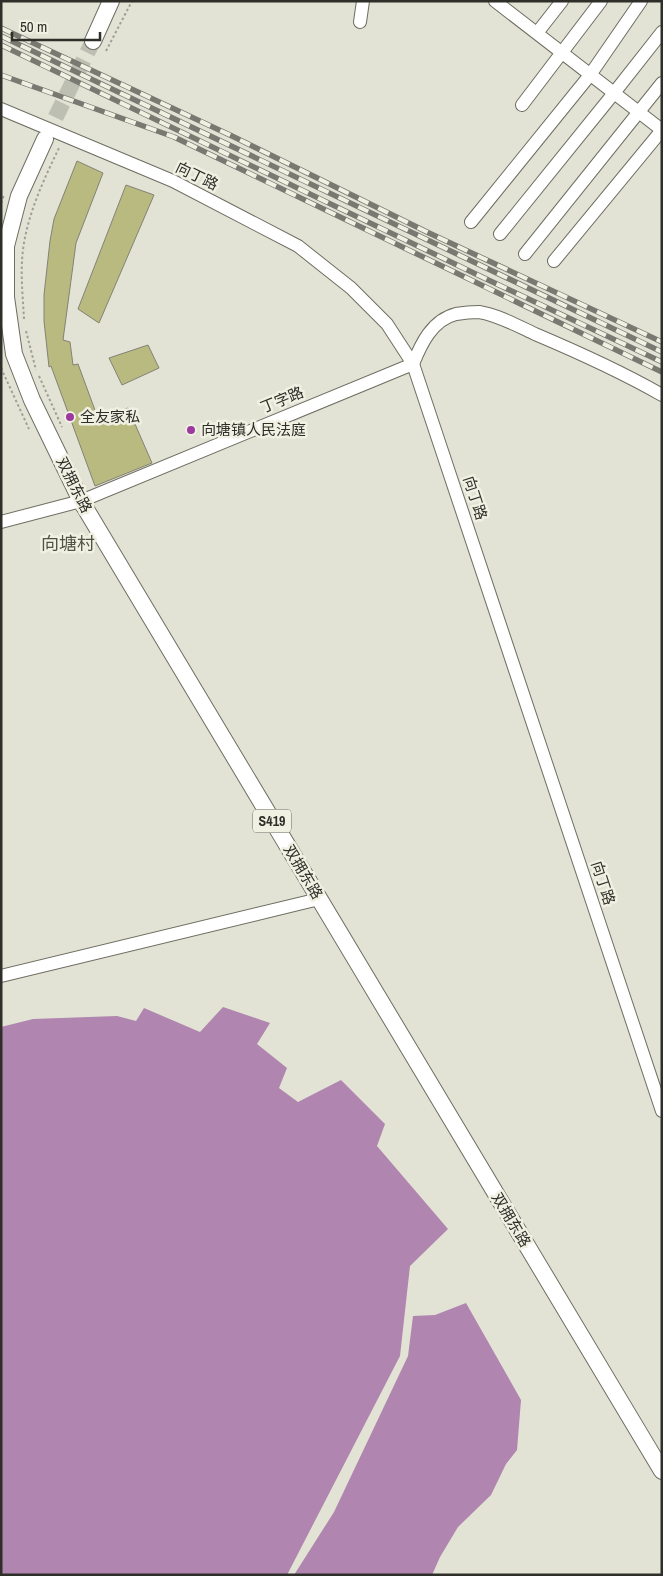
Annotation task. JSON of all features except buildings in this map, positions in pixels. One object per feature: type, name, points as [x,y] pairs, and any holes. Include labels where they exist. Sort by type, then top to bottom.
[{"type":"main road","points":[[93,41],[111,1]]},
{"type":"main road","name":"双拥东路","points":[[52,144],[19,196],[6,246],[6,298],[14,354],[32,400],[81,501],[662,1471]]},
{"type":"street","points":[[360,22],[363,1]]},
{"type":"street","points":[[495,1],[662,130],[554,261]]},
{"type":"street","points":[[537,33],[562,1]]},
{"type":"street","points":[[522,105],[601,1]]},
{"type":"street","points":[[471,222],[590,75],[641,1]]},
{"type":"street","points":[[500,234],[662,32]]},
{"type":"street","points":[[525,254],[662,83]]},
{"type":"street","name":"向丁路","points":[[1,109],[173,181],[298,246],[351,288],[387,324],[413,364],[661,1108]]},
{"type":"street","points":[[413,364],[421,344],[434,327],[444,319],[456,314],[478,312],[500,319],[601,362],[662,395]]},
{"type":"street","name":"丁字路","points":[[1,522],[81,501],[413,364]]},
{"type":"street","points":[[1,976],[319,899]]},
{"type":"path","points":[[106,51],[132,1]]},
{"type":"path","points":[[24,319],[22,260],[30,220],[52,144]]},
{"type":"path","points":[[25,328],[36,372],[63,430]]},
{"type":"shaded area","points":[[223,1007],[270,1023],[257,1044],[287,1068],[279,1088],[298,1102],[341,1080],[385,1124],[377,1146],[448,1229],[410,1266],[400,1356],[287,1575],[1,1575],[1,1027],[33,1019],[117,1016],[136,1021],[144,1008],[200,1032]]},
{"type":"shaded area","points":[[466,1303],[521,1400],[517,1450],[506,1464],[491,1495],[458,1527],[440,1557],[432,1575],[294,1575],[334,1512],[408,1356],[413,1316],[435,1315]]},
{"type":"tunnel","points":[[45,139],[93,41]]},
{"type":"railway","points":[[1,28],[232,136],[429,233],[662,342]]},
{"type":"railway","points":[[1,36],[662,352]]},
{"type":"railway","points":[[1,45],[662,362]]},
{"type":"railway","points":[[1,75],[174,137],[662,372]]},
{"type":"place","name":"全友家私","points":[[70,417]]},
{"type":"place","name":"向塘镇人民法庭","points":[[191,430]]},
{"type":"district","name":"向塘村","points":[[68,544]]}]
